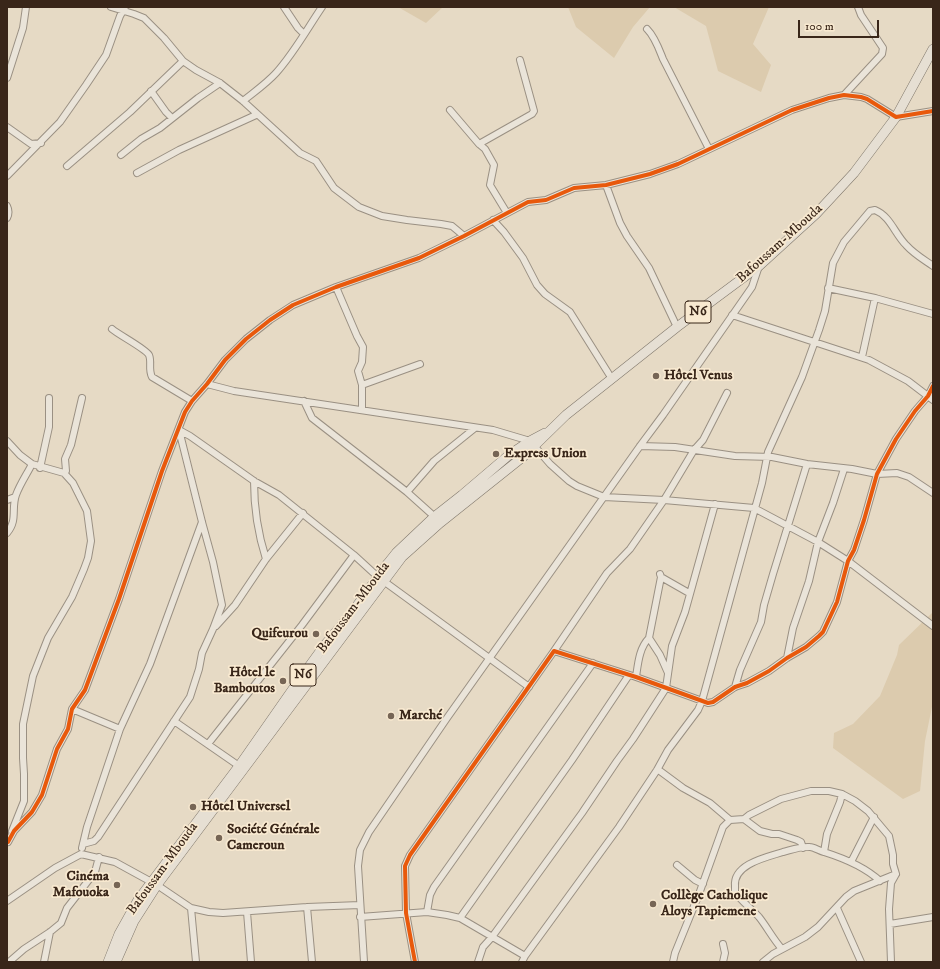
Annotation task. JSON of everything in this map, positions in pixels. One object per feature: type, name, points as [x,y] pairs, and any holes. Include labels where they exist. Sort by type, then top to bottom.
[{"type":"highway","name":"Bafoussam-Mbouda","points":[[108,962],[119,934],[138,900],[154,884],[242,768],[381,579],[396,553],[437,520],[462,495],[509,455],[532,443],[548,432],[566,415],[677,327],[760,266],[816,214],[854,173],[896,117],[933,49]]},
{"type":"highway","name":"Bafoussam-Mbouda","points":[[116,962],[134,921],[154,884]]},
{"type":"street","points":[[7,78],[23,28],[26,7]]},
{"type":"street","points":[[111,7],[124,8],[144,18],[184,61],[196,70],[220,83],[243,101],[256,115],[300,153],[316,161],[334,188],[359,207],[382,216],[452,226],[464,236]]},
{"type":"street","points":[[284,7],[298,28],[304,34]]},
{"type":"street","points":[[243,101],[276,73],[298,44],[322,7]]},
{"type":"street","points":[[844,95],[882,54],[883,48],[861,15],[858,7]]},
{"type":"street","points":[[7,176],[60,122],[106,55],[124,8]]},
{"type":"street","points":[[298,28],[298,44]]},
{"type":"street","points":[[647,29],[659,49],[709,149]]},
{"type":"street","points":[[479,144],[534,112],[520,60]]},
{"type":"street","points":[[67,166],[84,153],[184,61]]},
{"type":"street","points":[[121,155],[220,83]]},
{"type":"street","points":[[152,91],[166,112],[172,118]]},
{"type":"street","points":[[8,843],[14,831],[32,812],[42,795],[57,749],[68,729],[72,709],[87,683],[119,599],[162,471],[185,412],[225,360],[246,339],[270,320],[293,305],[336,287],[419,258],[528,202],[546,200],[574,188],[606,185],[650,174],[678,164],[792,110],[829,98],[844,95],[867,99],[896,117],[932,110]]},
{"type":"street","points":[[450,110],[484,149],[494,165],[490,185],[507,213]]},
{"type":"street","points":[[137,173],[179,150],[256,115]]},
{"type":"street","points":[[7,126],[31,144],[41,143]]},
{"type":"street","points":[[606,185],[620,223],[648,268],[677,327]]},
{"type":"street","points":[[7,206],[9,209],[7,218]]},
{"type":"street","points":[[360,917],[427,912],[460,918],[492,937],[524,959],[619,827],[657,770],[668,750],[688,725],[702,701],[762,483],[767,457],[772,442],[802,377],[825,310],[831,270],[840,248],[872,210],[879,211],[884,215],[905,244],[914,253],[933,266]]},
{"type":"street","points":[[493,220],[523,258],[537,285],[545,294],[570,312],[612,379]]},
{"type":"street","points":[[364,962],[360,917],[358,857],[364,841],[447,718],[663,415],[752,286],[760,266]]},
{"type":"street","points":[[336,287],[363,347],[362,362],[358,371],[362,384],[362,410]]},
{"type":"street","points":[[828,288],[875,298],[933,314]]},
{"type":"street","points":[[862,357],[875,298]]},
{"type":"street","points":[[732,315],[862,357],[894,373],[933,400]]},
{"type":"street","points":[[112,329],[144,350],[149,355],[150,372],[152,377],[192,401]]},
{"type":"street","points":[[362,384],[420,364]]},
{"type":"street","points":[[208,384],[234,390],[493,430],[532,443],[550,464],[569,481],[577,486],[604,497],[664,500],[754,508],[818,542],[848,561],[933,626]]},
{"type":"street","points":[[554,650],[708,703],[713,702],[735,687],[747,683],[769,671],[806,647],[823,632],[836,602],[848,561],[859,535],[877,474],[896,439],[915,411],[928,396],[933,386]]},
{"type":"street","points":[[415,962],[406,913],[405,866],[410,854],[607,573],[630,549],[664,500],[694,450],[703,440],[727,393]]},
{"type":"street","points":[[40,468],[49,427],[49,398]]},
{"type":"street","points":[[64,473],[66,471],[65,459],[71,445],[82,398]]},
{"type":"street","points":[[304,401],[312,418],[407,492],[437,520]]},
{"type":"street","points":[[407,492],[434,461],[475,428]]},
{"type":"street","points":[[179,430],[303,513],[381,579],[529,686]]},
{"type":"street","points":[[83,844],[94,842],[98,837],[190,697],[199,669],[202,652],[222,605],[213,562],[179,430]]},
{"type":"street","points":[[7,441],[20,455],[32,464],[40,468],[49,468],[64,473],[73,483],[87,511],[91,546],[88,558],[72,597],[48,638],[33,676],[23,724],[24,801],[8,843]]},
{"type":"street","points":[[640,446],[675,447],[735,456],[787,459],[807,464],[877,474],[897,473],[903,474],[933,493]]},
{"type":"street","points":[[7,534],[12,528],[14,519],[15,497],[32,464]]},
{"type":"street","points":[[735,687],[740,670],[761,622],[765,600],[807,464]]},
{"type":"street","points":[[787,658],[793,628],[809,581],[818,542],[844,469]]},
{"type":"street","points":[[254,481],[258,529],[266,559]]},
{"type":"street","points":[[7,500],[15,497]]},
{"type":"street","points":[[478,962],[483,947],[492,937],[582,813],[666,688],[672,646],[684,612],[715,504]]},
{"type":"street","points":[[213,629],[235,605],[266,559],[303,513]]},
{"type":"street","points":[[81,854],[87,827],[120,729],[150,664],[202,522]]},
{"type":"street","points":[[208,744],[302,625],[354,555]]},
{"type":"street","points":[[636,677],[640,653],[649,638],[660,575],[689,593]]},
{"type":"street","points":[[649,638],[660,654],[668,672]]},
{"type":"street","points":[[427,912],[430,895],[434,887],[593,663]]},
{"type":"street","points":[[460,918],[572,760],[629,675]]},
{"type":"street","points":[[72,709],[120,729]]},
{"type":"street","points":[[174,721],[242,768]]},
{"type":"street","points":[[657,770],[683,788],[710,803],[730,820]]},
{"type":"street","points":[[673,962],[675,953],[703,884],[723,827],[730,820],[744,819],[771,804],[791,796],[811,791],[842,794],[862,806],[874,817],[889,836],[896,874],[891,883],[890,892],[891,962]]},
{"type":"street","points":[[824,852],[827,834],[842,794]]},
{"type":"street","points":[[851,862],[874,817]]},
{"type":"street","points":[[744,819],[760,831],[779,834],[797,840],[801,842],[803,848]]},
{"type":"street","points":[[782,949],[759,917],[735,892],[734,882],[744,867],[758,860],[810,846],[851,862],[872,874],[880,881]]},
{"type":"street","points":[[7,901],[54,868],[81,854],[99,857],[115,862],[154,884],[191,908],[209,912],[247,912],[308,907],[360,905]]},
{"type":"street","points":[[9,962],[24,949],[61,923],[67,908],[95,872],[99,857]]},
{"type":"street","points":[[677,865],[695,880],[703,884]]},
{"type":"street","points":[[763,962],[773,954],[805,938],[854,891],[896,874]]},
{"type":"street","points":[[308,907],[312,962]]},
{"type":"street","points":[[191,908],[196,962]]},
{"type":"street","points":[[837,908],[861,962]]},
{"type":"street","points":[[247,912],[251,962]]},
{"type":"street","points":[[890,924],[933,917]]},
{"type":"street","points":[[44,962],[50,932]]},
{"type":"street","points":[[723,962],[725,954],[724,944]]},
{"type":"shaded area","points":[[398,7],[443,7],[426,23]]},
{"type":"shaded area","points":[[568,7],[650,7],[633,27],[614,58],[576,27]]},
{"type":"shaded area","points":[[674,7],[769,7],[753,44],[771,65],[761,92],[718,71],[706,26]]},
{"type":"shaded area","points":[[933,612],[933,702],[925,741],[920,791],[903,799],[833,748],[834,733],[853,724],[880,696],[897,655],[899,645]]},
{"type":"cycle path","points":[[8,842],[14,831],[32,812],[42,795],[57,749],[68,729],[72,709],[85,690],[119,599],[162,471],[185,412],[225,360],[246,339],[270,320],[293,305],[336,287],[419,258],[528,202],[546,200],[574,188],[606,185],[650,174],[678,164],[792,110],[829,98],[844,95],[861,97],[867,99],[896,117],[933,111]]},
{"type":"cycle path","points":[[415,962],[406,913],[405,866],[410,855],[554,651],[636,677],[708,703],[713,702],[735,687],[747,683],[769,671],[806,647],[823,632],[837,602],[848,561],[854,550],[877,474],[896,439],[915,411],[928,396],[933,386]]},
{"type":"place","name":"Hôtel Venus","points":[[656,376]]},
{"type":"place","name":"Express Union","points":[[496,454]]},
{"type":"place","name":"Quifeurou","points":[[316,634]]},
{"type":"place","name":"Hôtel le Bamboutos","points":[[283,681]]},
{"type":"place","name":"Marché","points":[[391,716]]},
{"type":"place","name":"Hôtel Universel","points":[[193,807]]},
{"type":"place","name":"Société Générale Cameroun","points":[[219,838]]},
{"type":"place","name":"Cinéma Mafouoka","points":[[117,885]]},
{"type":"place","name":"Collège Catholique Aloys Tapiemene","points":[[653,904]]}]
